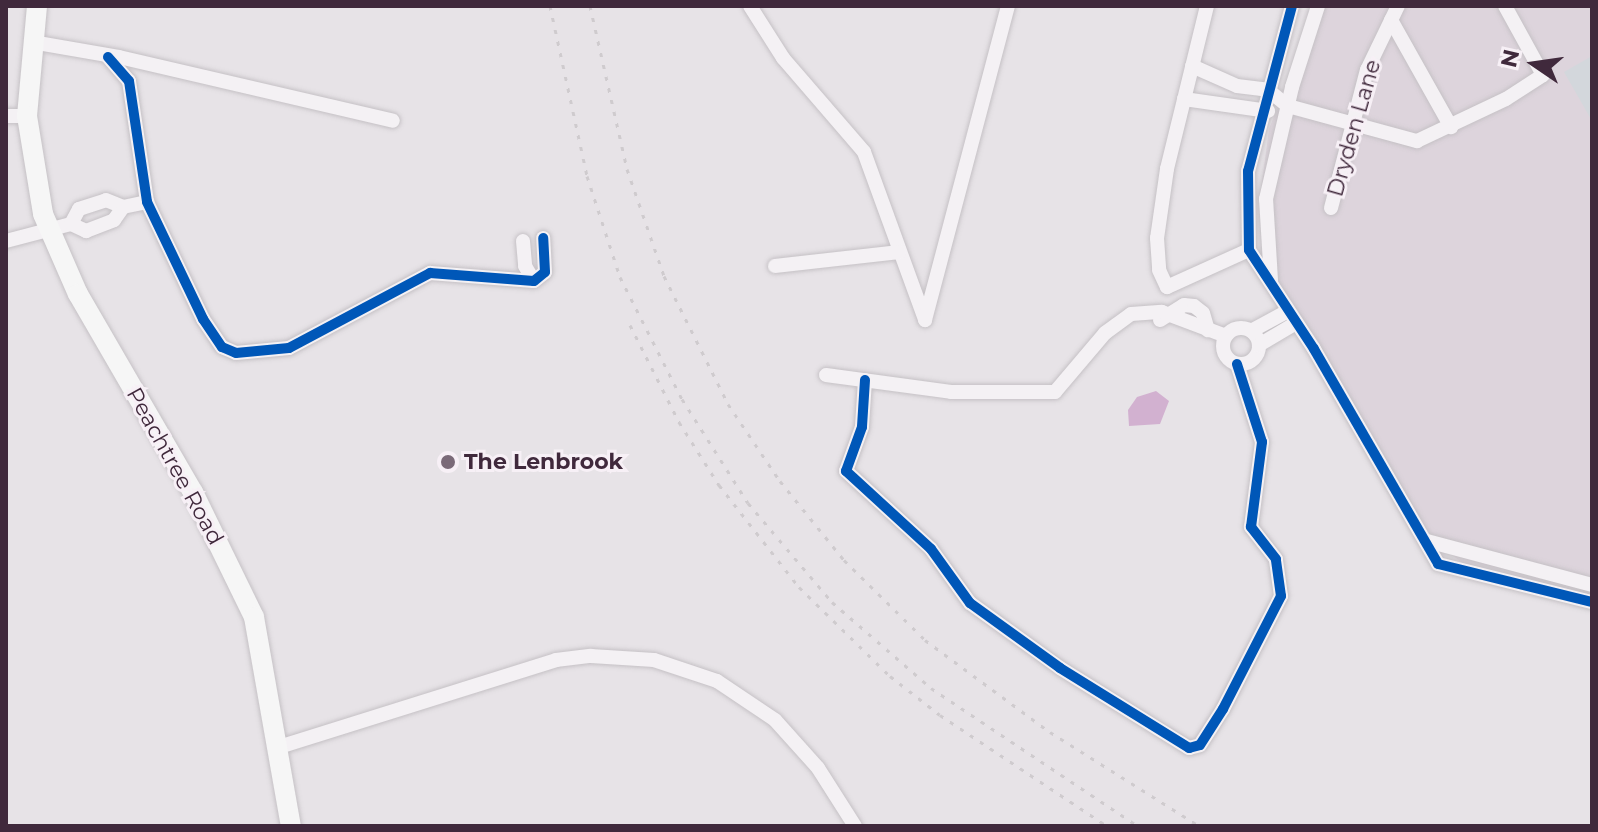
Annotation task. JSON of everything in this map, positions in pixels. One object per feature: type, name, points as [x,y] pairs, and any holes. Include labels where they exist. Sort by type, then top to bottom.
[{"type":"highway","name":"Peachtree Road","points":[[34,7],[27,116],[49,232],[101,337],[193,492],[240,583],[260,635],[291,826]]},
{"type":"street","points":[[750,6],[783,58],[864,152],[925,320],[1008,6]]},
{"type":"street","points":[[1207,6],[1184,99],[1157,238],[1162,277],[1167,287],[1249,250]]},
{"type":"street","points":[[1292,6],[1262,112],[1245,198],[1249,250],[1292,317],[1401,506],[1427,541],[1438,564],[1592,602]]},
{"type":"street","points":[[1271,284],[1266,199],[1288,106],[1318,6]]},
{"type":"street","points":[[1192,66],[1237,86],[1268,90],[1288,106],[1417,141],[1451,127],[1543,75],[1505,6]]},
{"type":"street","points":[[1394,13],[1451,127]]},
{"type":"street","name":"Dryden Lane","points":[[1331,208],[1367,70],[1394,13]]},
{"type":"street","points":[[32,42],[393,121]]},
{"type":"street","points":[[108,57],[129,81],[147,202],[203,319],[222,347],[236,353],[289,348],[430,273],[534,281],[545,272],[544,245],[524,248],[527,277],[534,281]]},
{"type":"street","points":[[1184,99],[1262,112],[1288,106]]},
{"type":"street","points":[[6,116],[27,116]]},
{"type":"street","points":[[6,241],[71,224],[79,209],[106,200],[123,207],[147,202]]},
{"type":"street","points":[[71,224],[86,231],[114,220],[123,207]]},
{"type":"street","points":[[775,266],[899,252]]},
{"type":"street","points":[[826,375],[951,392],[1055,392],[1105,333],[1131,314],[1162,312],[1167,317],[1184,305],[1194,306],[1203,313],[1208,330],[1226,336],[1240,328],[1255,338]]},
{"type":"street","points":[[1255,338],[1292,317]]},
{"type":"street","points":[[865,380],[862,427],[846,471],[931,549],[970,603],[1017,640],[1189,748],[1200,745],[1223,709],[1281,596],[1276,559],[1251,527],[1262,442],[1237,364],[1224,353],[1226,336]]},
{"type":"street","points":[[1237,364],[1253,360],[1255,338]]},
{"type":"street","points":[[1427,541],[1592,585]]},
{"type":"street","points":[[279,747],[556,660],[591,656],[654,660],[717,681],[775,720],[818,768],[855,826]]},
{"type":"shaded area","points":[[1318,6],[1592,6],[1592,595],[1504,580],[1462,563],[1419,527],[1281,307],[1260,198],[1269,129]]},
{"type":"shaded area","points":[[1592,56],[1592,121],[1564,72]]},
{"type":"shaded area","points":[[1156,391],[1169,401],[1160,424],[1129,426],[1128,410],[1137,397]]},
{"type":"railway","points":[[550,6],[587,176],[620,277],[682,399],[748,503],[832,602],[931,688],[1138,826]]},
{"type":"railway","points":[[590,6],[627,169],[664,276],[728,404],[780,481],[844,560],[925,640],[1050,732],[1199,826]]},
{"type":"railway","points":[[630,325],[679,422],[719,485],[799,587],[890,676],[940,715],[1107,826]]},
{"type":"cycle path","points":[[1292,6],[1248,171],[1249,250],[1314,349],[1438,564],[1592,602]]},
{"type":"cycle path","points":[[108,57],[129,81],[147,202],[203,319],[222,347],[236,353],[289,348],[430,273],[534,281],[545,272],[543,238]]},
{"type":"cycle path","points":[[865,380],[862,427],[846,471],[931,549],[970,603],[1060,668],[1189,748],[1200,745],[1223,709],[1281,596],[1276,559],[1251,527],[1262,442],[1237,364]]},
{"type":"place","name":"The Lenbrook","points":[[448,462]]}]
